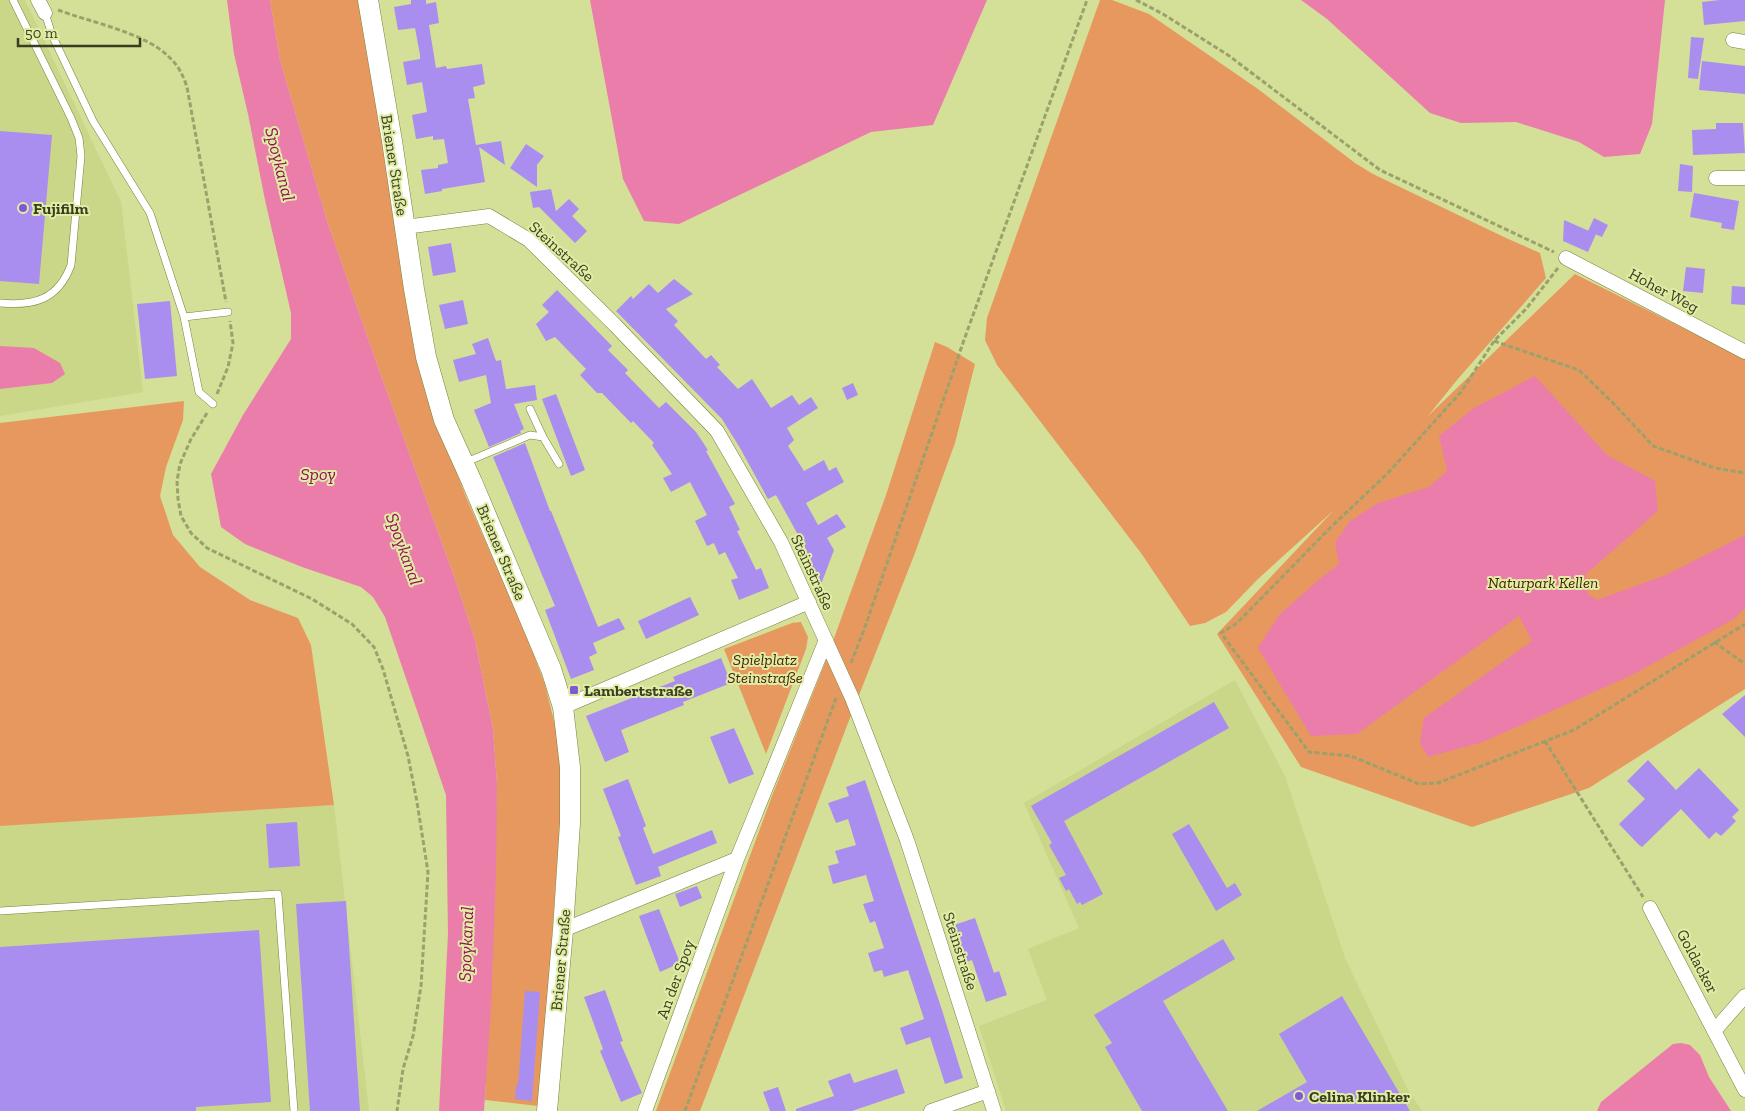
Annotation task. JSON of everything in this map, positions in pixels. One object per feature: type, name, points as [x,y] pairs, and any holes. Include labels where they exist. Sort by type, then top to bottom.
[{"type":"street","name":"Briener Straße","points":[[368,0],[426,357],[444,420],[551,669],[563,707],[570,767],[570,822],[563,930],[546,1111]]},
{"type":"street","points":[[1716,178],[1745,178]]},
{"type":"street","name":"Steinstraße","points":[[405,227],[489,216],[529,240],[608,318],[717,431],[781,542],[844,681],[907,840],[994,1111]]},
{"type":"street","name":"Hoher Weg","points":[[1566,258],[1745,352]]},
{"type":"street","points":[[563,707],[809,602]]},
{"type":"street","name":"An der Spoy","points":[[646,1111],[736,860],[826,640]]},
{"type":"street","points":[[563,930],[736,860]]},
{"type":"street","name":"Goldacker","points":[[1650,908],[1745,1090]]},
{"type":"street","name":"Goldacker","points":[[1714,1031],[1745,996]]},
{"type":"street","points":[[931,1111],[988,1091]]},
{"type":"lane","points":[[0,303],[29,304],[42,299],[55,290],[66,277],[71,265],[81,156],[79,138],[71,118],[13,0]]},
{"type":"lane","points":[[41,5],[52,35],[93,121],[150,213],[184,317],[199,392],[213,404]]},
{"type":"lane","points":[[184,317],[228,312]]},
{"type":"lane","points":[[530,409],[543,437],[559,464]]},
{"type":"lane","points":[[464,463],[530,435],[543,437]]},
{"type":"lane","points":[[0,911],[278,894],[294,1111]]},
{"type":"path","points":[[685,1111],[832,709],[864,630],[964,340],[1087,0]]},
{"type":"path","points":[[1136,0],[1164,14],[1228,56],[1380,170],[1566,258],[1526,309],[1494,341],[1461,392],[1388,473],[1332,526],[1237,623],[1222,634],[1309,752],[1351,756],[1418,784],[1438,783],[1574,730],[1745,624]]},
{"type":"path","points":[[41,5],[149,42],[168,55],[181,71],[187,86],[233,343],[228,367],[213,404],[191,439],[180,464],[177,481],[181,516],[191,533],[207,548],[312,599],[352,624],[374,647],[383,669],[408,756],[428,872],[421,986],[413,1036],[403,1069],[397,1111]]},
{"type":"path","points":[[1494,341],[1578,370],[1614,404],[1652,446],[1715,468],[1745,473]]},
{"type":"path","points":[[1714,642],[1745,664]]},
{"type":"path","points":[[1545,741],[1650,908]]},
{"type":"shaded area","points":[[0,0],[25,0],[121,202],[143,392],[0,416]]},
{"type":"shaded area","points":[[1235,680],[1285,776],[1345,958],[1408,1090],[1422,1111],[1006,1111],[979,1026],[1047,1000],[1028,949],[1079,928],[1024,803]]},
{"type":"shaded area","points":[[334,805],[369,1111],[0,1111],[0,826]]},
{"type":"green space","points":[[270,0],[359,0],[435,415],[466,497],[527,636],[545,685],[557,733],[562,792],[546,1024],[538,1106],[485,1100],[497,784],[493,729],[475,640],[327,221],[280,60]]},
{"type":"green space","name":"Naturpark Kellen","points":[[1100,0],[1112,0],[1149,14],[1258,89],[1355,163],[1373,174],[1540,253],[1546,278],[1428,416],[1575,274],[1745,359],[1745,689],[1589,788],[1472,827],[1301,767],[1217,634],[1334,510],[1258,579],[1226,612],[1205,623],[1190,626],[1141,553],[997,365],[985,340],[987,318]]},
{"type":"green space","points":[[935,342],[975,364],[955,443],[915,553],[700,1111],[656,1111],[772,796],[825,663],[886,495]]},
{"type":"green space","points":[[184,401],[183,420],[166,467],[160,496],[173,535],[200,567],[250,600],[298,618],[311,645],[334,805],[0,826],[0,423]]},
{"type":"green space","name":"Spielplatz Steinstraße","points":[[801,622],[808,637],[806,649],[766,754],[724,649],[792,623]]},
{"type":"water","name":"Spoy","points":[[227,0],[270,0],[280,60],[327,221],[475,640],[493,729],[497,784],[491,1006],[484,1111],[439,1111],[448,934],[446,795],[385,617],[373,597],[361,587],[302,567],[245,544],[221,527],[211,474],[243,415],[291,339],[291,313],[234,54]]},
{"type":"water","points":[[590,0],[987,0],[933,125],[871,132],[679,224],[644,221],[623,179]]},
{"type":"water","points":[[1301,0],[1665,0],[1652,124],[1640,154],[1604,157],[1579,142],[1516,122],[1461,123],[1430,113],[1327,19]]},
{"type":"water","points":[[0,346],[34,348],[60,363],[65,374],[52,383],[0,389]]},
{"type":"water","points":[[1535,376],[1607,455],[1655,481],[1658,511],[1585,575],[1588,594],[1597,600],[1666,575],[1745,535],[1745,608],[1734,619],[1632,675],[1483,742],[1428,757],[1420,743],[1424,718],[1532,641],[1519,616],[1357,734],[1311,736],[1258,648],[1279,615],[1339,564],[1335,543],[1349,522],[1378,503],[1429,487],[1447,471],[1439,436],[1474,408]]},
{"type":"water","points":[[1673,1044],[1690,1045],[1700,1055],[1709,1077],[1731,1111],[1597,1111],[1601,1102]]},
{"type":"building","points":[[411,0],[426,0],[426,4],[436,2],[439,23],[429,25],[436,68],[446,66],[447,69],[482,64],[485,84],[473,87],[475,98],[468,99],[476,145],[501,141],[505,165],[479,147],[485,182],[442,189],[442,191],[425,194],[421,170],[438,168],[438,165],[448,163],[444,139],[433,140],[433,136],[416,139],[412,115],[427,112],[422,82],[407,85],[403,62],[420,59],[420,55],[415,28],[398,30],[394,7],[411,4]]},
{"type":"building","points":[[1745,0],[1745,21],[1704,25],[1702,2]]},
{"type":"building","points":[[1691,37],[1704,38],[1698,79],[1688,78]]},
{"type":"building","points":[[1702,61],[1745,66],[1745,94],[1699,90]]},
{"type":"building","points":[[1716,123],[1743,123],[1745,153],[1693,155],[1692,130],[1716,129]]},
{"type":"building","name":"Fujifilm","points":[[0,131],[52,135],[39,284],[0,281]]},
{"type":"building","points":[[526,144],[544,156],[537,165],[537,187],[510,168]]},
{"type":"building","points":[[1680,164],[1693,166],[1692,192],[1678,191]]},
{"type":"building","points":[[551,189],[556,211],[569,199],[579,209],[572,216],[587,231],[575,243],[539,207],[533,208],[530,192]]},
{"type":"building","points":[[1694,193],[1739,201],[1734,230],[1721,228],[1722,223],[1690,217]]},
{"type":"building","points":[[1594,218],[1608,225],[1602,237],[1588,231]]},
{"type":"building","points":[[1564,220],[1596,234],[1588,252],[1563,241]]},
{"type":"building","points":[[451,243],[456,272],[433,276],[428,247]]},
{"type":"building","points":[[1686,267],[1705,269],[1703,293],[1683,291]]},
{"type":"building","points":[[674,279],[693,294],[666,309],[678,321],[674,325],[706,359],[711,355],[720,365],[717,367],[738,389],[752,379],[771,408],[792,395],[799,405],[811,397],[818,408],[787,428],[794,440],[788,446],[804,471],[824,460],[829,471],[836,467],[844,482],[806,503],[818,525],[837,514],[846,527],[827,538],[834,550],[820,587],[802,554],[807,551],[776,495],[768,499],[722,419],[616,311],[631,296],[633,299],[649,284],[658,293]]},
{"type":"building","points":[[1732,286],[1745,287],[1745,305],[1731,304]]},
{"type":"building","points":[[557,290],[612,346],[608,350],[628,370],[625,373],[659,408],[666,402],[696,432],[708,450],[706,451],[735,504],[729,507],[740,530],[737,531],[756,570],[761,568],[769,588],[739,600],[731,580],[738,578],[725,552],[719,555],[714,543],[707,546],[695,521],[707,515],[690,482],[671,492],[663,478],[672,474],[652,445],[654,443],[633,421],[631,423],[602,393],[597,393],[580,375],[586,369],[555,337],[546,341],[536,324],[549,312],[542,305]]},
{"type":"building","points":[[463,300],[468,324],[445,329],[439,305]]},
{"type":"building","points":[[170,301],[177,376],[145,379],[137,304]]},
{"type":"building","points":[[488,338],[496,361],[501,360],[506,389],[535,385],[537,400],[514,404],[524,429],[520,431],[521,433],[489,447],[474,410],[491,403],[486,375],[459,382],[453,360],[476,354],[472,344]]},
{"type":"building","points":[[853,383],[858,395],[847,400],[842,388]]},
{"type":"building","points":[[556,394],[585,470],[571,476],[542,399]]},
{"type":"building","points":[[525,443],[550,511],[598,627],[619,618],[625,629],[593,643],[597,653],[589,657],[594,670],[571,679],[545,610],[555,606],[493,457]]},
{"type":"building","points":[[690,597],[699,615],[646,639],[638,621]]},
{"type":"building","points":[[721,658],[731,683],[683,702],[684,705],[621,730],[629,752],[605,762],[586,716],[675,681],[673,677]]},
{"type":"building","points":[[1745,695],[1745,737],[1722,714]]},
{"type":"building","points":[[1214,702],[1229,728],[1064,821],[1103,894],[1082,905],[1080,902],[1077,904],[1069,889],[1066,891],[1059,878],[1066,875],[1049,845],[1052,843],[1031,806]]},
{"type":"building","points":[[734,728],[754,774],[729,784],[710,737]]},
{"type":"building","points":[[1648,760],[1676,790],[1699,768],[1739,810],[1732,817],[1736,821],[1721,836],[1716,832],[1709,839],[1681,809],[1642,847],[1639,845],[1619,824],[1645,799],[1627,781]]},
{"type":"building","points":[[628,779],[646,826],[643,828],[653,854],[712,830],[717,843],[658,867],[661,876],[636,885],[618,837],[621,836],[603,789]]},
{"type":"building","points":[[865,780],[963,1078],[945,1084],[930,1037],[906,1045],[900,1028],[924,1019],[908,970],[884,977],[882,970],[874,972],[868,953],[884,948],[875,921],[870,923],[863,904],[874,901],[866,875],[833,884],[828,866],[839,863],[835,851],[856,845],[848,819],[836,823],[828,803],[849,796],[846,787]]},
{"type":"building","points":[[297,822],[300,866],[269,868],[266,824]]},
{"type":"building","points":[[1189,824],[1227,888],[1235,883],[1242,895],[1216,911],[1172,834]]},
{"type":"building","points":[[697,886],[702,898],[680,907],[675,894]]},
{"type":"building","points":[[346,901],[360,1111],[310,1111],[296,904]]},
{"type":"building","points":[[659,909],[680,963],[660,972],[639,916]]},
{"type":"building","points":[[975,918],[994,973],[999,971],[1007,995],[986,1002],[972,960],[960,964],[948,927]]},
{"type":"building","points":[[259,930],[271,1102],[196,1107],[196,1111],[0,1111],[0,947]]},
{"type":"building","points":[[1223,939],[1235,959],[1163,1001],[1228,1111],[1142,1111],[1105,1047],[1112,1043],[1094,1015]]},
{"type":"building","points":[[605,990],[623,1041],[620,1042],[642,1093],[621,1102],[600,1051],[603,1049],[584,997]]},
{"type":"building","points":[[525,991],[540,992],[532,1101],[515,1099],[516,1085],[518,1086]]},
{"type":"building","points":[[1342,996],[1410,1111],[1257,1111],[1307,1082],[1279,1034]]},
{"type":"building","points":[[897,1069],[905,1093],[852,1111],[796,1111],[796,1109],[834,1096],[828,1081],[850,1073],[854,1083]]},
{"type":"building","points":[[778,1087],[786,1111],[770,1111],[763,1092]]},
{"type":"place","name":"Fujifilm","points":[[23,208]]},
{"type":"place","name":"Lambertstraße","points":[[574,690]]},
{"type":"place","name":"Celina Klinker","points":[[1299,1096]]},
{"type":"water label","name":"Spoykanal","points":[[280,164]]},
{"type":"water label","name":"Spoykanal","points":[[404,549]]},
{"type":"water label","name":"Spoykanal","points":[[466,944]]}]
